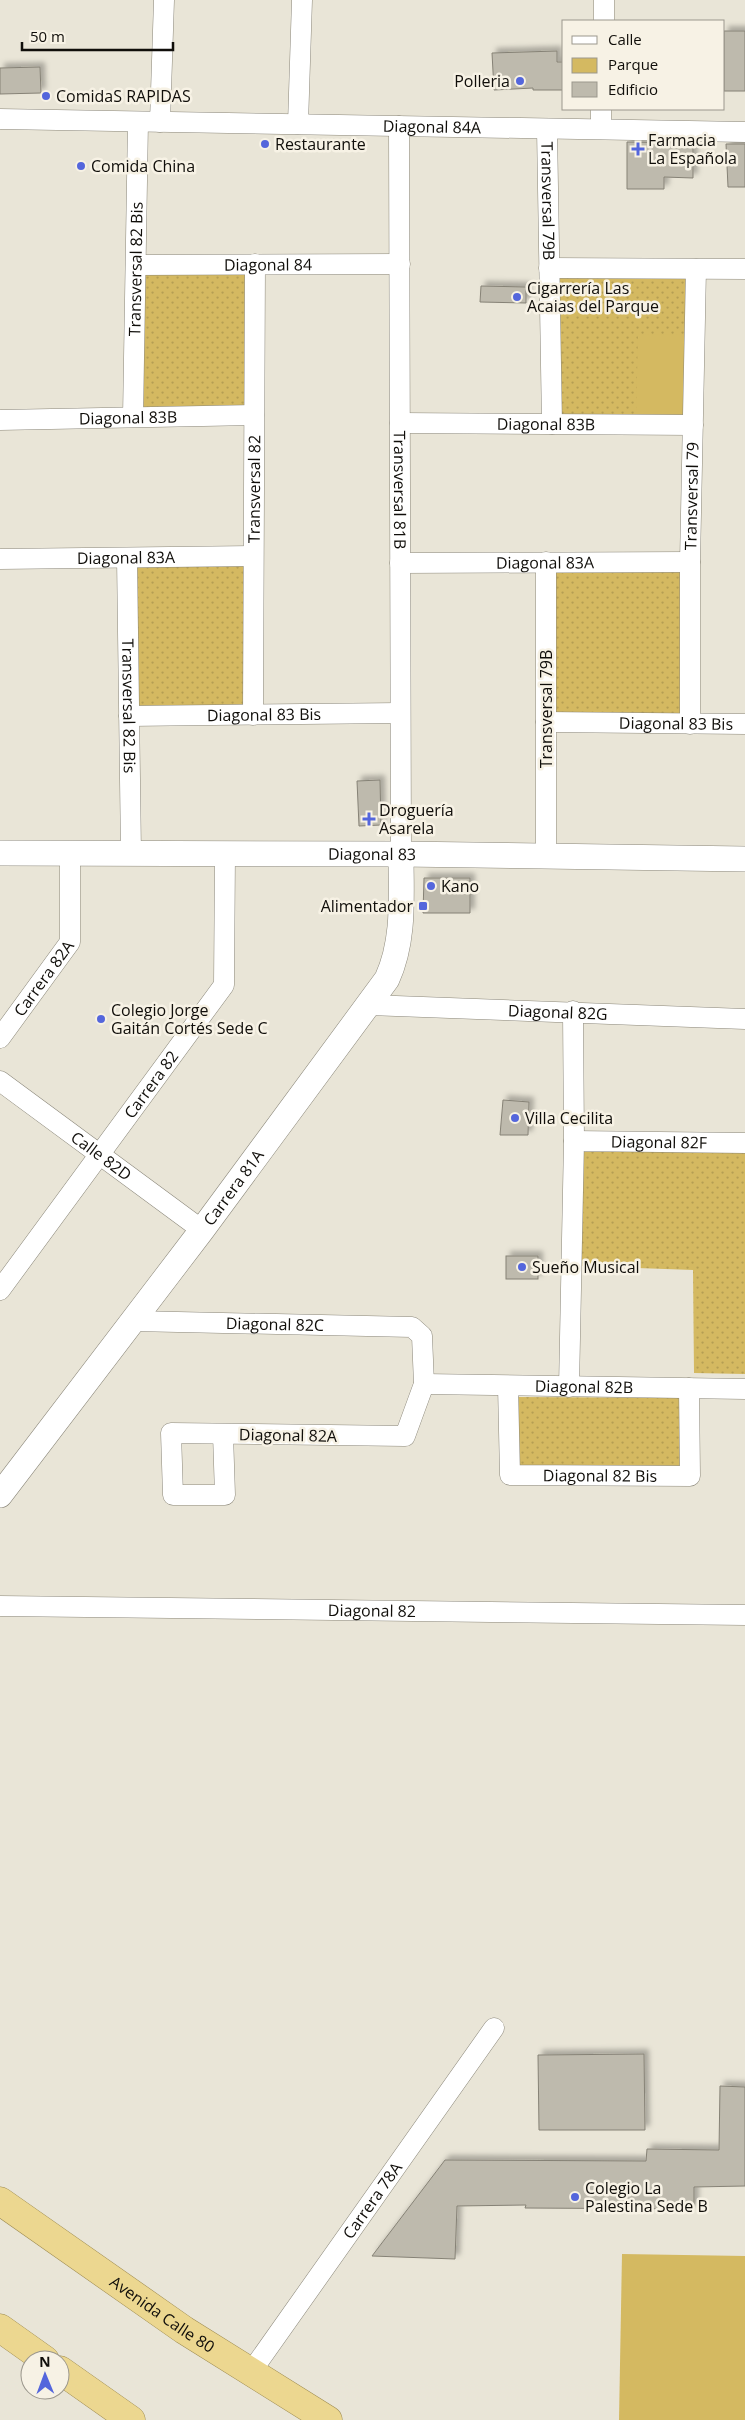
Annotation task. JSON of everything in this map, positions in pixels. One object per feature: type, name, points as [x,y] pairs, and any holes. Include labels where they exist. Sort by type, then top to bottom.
[{"type":"highway","name":"Avenida Calle 80","points":[[0,2201],[184,2330],[328,2420]]},
{"type":"highway","points":[[0,2328],[31,2350]]},
{"type":"highway","points":[[70,2377],[131,2420]]},
{"type":"street","points":[[160,122],[164,0]]},
{"type":"street","points":[[298,124],[302,0]]},
{"type":"street","points":[[604,0],[604,20]]},
{"type":"street","points":[[601,129],[602,110]]},
{"type":"street","name":"Diagonal 84A","points":[[0,119],[745,132]]},
{"type":"street","name":"Transversal 82 Bis","points":[[133,417],[138,122]]},
{"type":"street","name":"Transversal 81B","points":[[399,126],[401,854]]},
{"type":"street","name":"Transversal 79B","points":[[547,129],[552,424]]},
{"type":"street","name":"Transversal 82","points":[[253,715],[254,264]]},
{"type":"street","name":"Diagonal 84","points":[[136,265],[400,264]]},
{"type":"street","points":[[549,268],[745,270]]},
{"type":"street","name":"Transversal 79","points":[[690,724],[690,562],[696,269]]},
{"type":"street","name":"Diagonal 83B","points":[[0,420],[254,414]]},
{"type":"street","name":"Diagonal 83B","points":[[400,423],[693,425]]},
{"type":"street","name":"Diagonal 83A","points":[[0,559],[253,556]]},
{"type":"street","name":"Transversal 82 Bis","points":[[127,558],[131,853]]},
{"type":"street","name":"Transversal 79B","points":[[546,562],[546,856]]},
{"type":"street","name":"Diagonal 83A","points":[[400,563],[690,562]]},
{"type":"street","name":"Diagonal 83 Bis","points":[[129,716],[400,713]]},
{"type":"street","name":"Diagonal 83 Bis","points":[[546,722],[745,724]]},
{"type":"street","name":"Diagonal 83","points":[[0,853],[401,854],[745,859]]},
{"type":"street","name":"Carrera 82A","points":[[0,1038],[70,942],[70,853]]},
{"type":"street","name":"Carrera 82","points":[[0,1290],[224,985],[225,854]]},
{"type":"street","name":"Carrera 81A","points":[[0,1495],[202,1230],[370,1005],[386,979],[396,956],[400,932],[401,854]]},
{"type":"street","name":"Diagonal 82G","points":[[370,1005],[573,1010],[745,1019]]},
{"type":"street","points":[[569,1387],[574,1141],[573,1010]]},
{"type":"street","name":"Calle 82D","points":[[0,1081],[202,1230]]},
{"type":"street","name":"Diagonal 82F","points":[[574,1141],[745,1143]]},
{"type":"street","name":"Diagonal 82C","points":[[133,1320],[412,1327],[418,1330],[422,1336],[424,1384]]},
{"type":"street","name":"Diagonal 82B","points":[[424,1384],[745,1389]]},
{"type":"street","name":"Diagonal 82A","points":[[223,1434],[224,1495],[173,1495],[171,1433],[405,1436],[424,1384]]},
{"type":"street","name":"Diagonal 82 Bis","points":[[508,1386],[510,1475],[690,1476],[689,1388]]},
{"type":"street","name":"Diagonal 82","points":[[0,1606],[745,1615]]},
{"type":"street","name":"Carrera 78A","points":[[251,2372],[494,2028]]},
{"type":"green space","points":[[255,264],[254,415],[133,417],[136,265]]},
{"type":"green space","points":[[549,268],[696,269],[693,425],[552,424]]},
{"type":"green space","points":[[638,334],[687,335],[685,417],[636,416]]},
{"type":"green space","points":[[253,556],[253,715],[129,716],[127,558]]},
{"type":"green space","points":[[546,562],[690,562],[690,724],[546,722]]},
{"type":"green space","points":[[581,1152],[745,1152],[745,1374],[694,1373],[693,1270],[581,1266]]},
{"type":"green space","points":[[515,1397],[683,1398],[682,1467],[517,1465]]},
{"type":"green space","points":[[622,2254],[745,2256],[745,2420],[619,2420]]},
{"type":"building","points":[[725,31],[745,31],[745,91],[725,91]]},
{"type":"building","points":[[557,51],[557,62],[562,62],[562,90],[533,90],[533,88],[494,90],[492,53]]},
{"type":"building","points":[[40,67],[41,93],[0,94],[0,68]]},
{"type":"building","points":[[627,142],[693,143],[693,178],[664,177],[664,189],[627,189]]},
{"type":"building","points":[[726,144],[745,144],[745,187],[728,187]]},
{"type":"building","points":[[481,286],[526,287],[526,303],[480,302]]},
{"type":"building","points":[[380,780],[381,825],[359,826],[357,781]]},
{"type":"building","points":[[424,878],[470,878],[470,913],[423,913]]},
{"type":"building","name":"Villa Cecilita","points":[[503,1100],[529,1102],[528,1135],[500,1135]]},
{"type":"building","name":"Sueño Musical","points":[[506,1256],[538,1256],[538,1279],[506,1279]]},
{"type":"building","points":[[644,2054],[645,2130],[539,2130],[538,2055]]},
{"type":"building","points":[[720,2086],[745,2087],[745,2186],[694,2187],[694,2209],[525,2208],[526,2205],[457,2206],[455,2259],[372,2256],[445,2160],[646,2161],[647,2149],[719,2150]]},
{"type":"place","name":"Polleria","points":[[520,81]]},
{"type":"place","name":"ComidaS RAPIDAS","points":[[46,96]]},
{"type":"place","name":"Restaurante","points":[[265,144]]},
{"type":"place","name":"Farmacia La Española","points":[[638,149]]},
{"type":"place","name":"Comida China","points":[[81,166]]},
{"type":"place","name":"Cigarrería Las Acaias del Parque","points":[[517,297]]},
{"type":"place","name":"Droguería Asarela","points":[[369,819]]},
{"type":"place","name":"Kano","points":[[431,886]]},
{"type":"place","name":"Alimentador","points":[[423,906]]},
{"type":"place","name":"Colegio Jorge Gaitán Cortés Sede C","points":[[101,1019]]},
{"type":"place","name":"Villa Cecilita","points":[[515,1118]]},
{"type":"place","name":"Sueño Musical","points":[[522,1267]]},
{"type":"place","name":"Colegio La Palestina Sede B","points":[[575,2197]]}]
